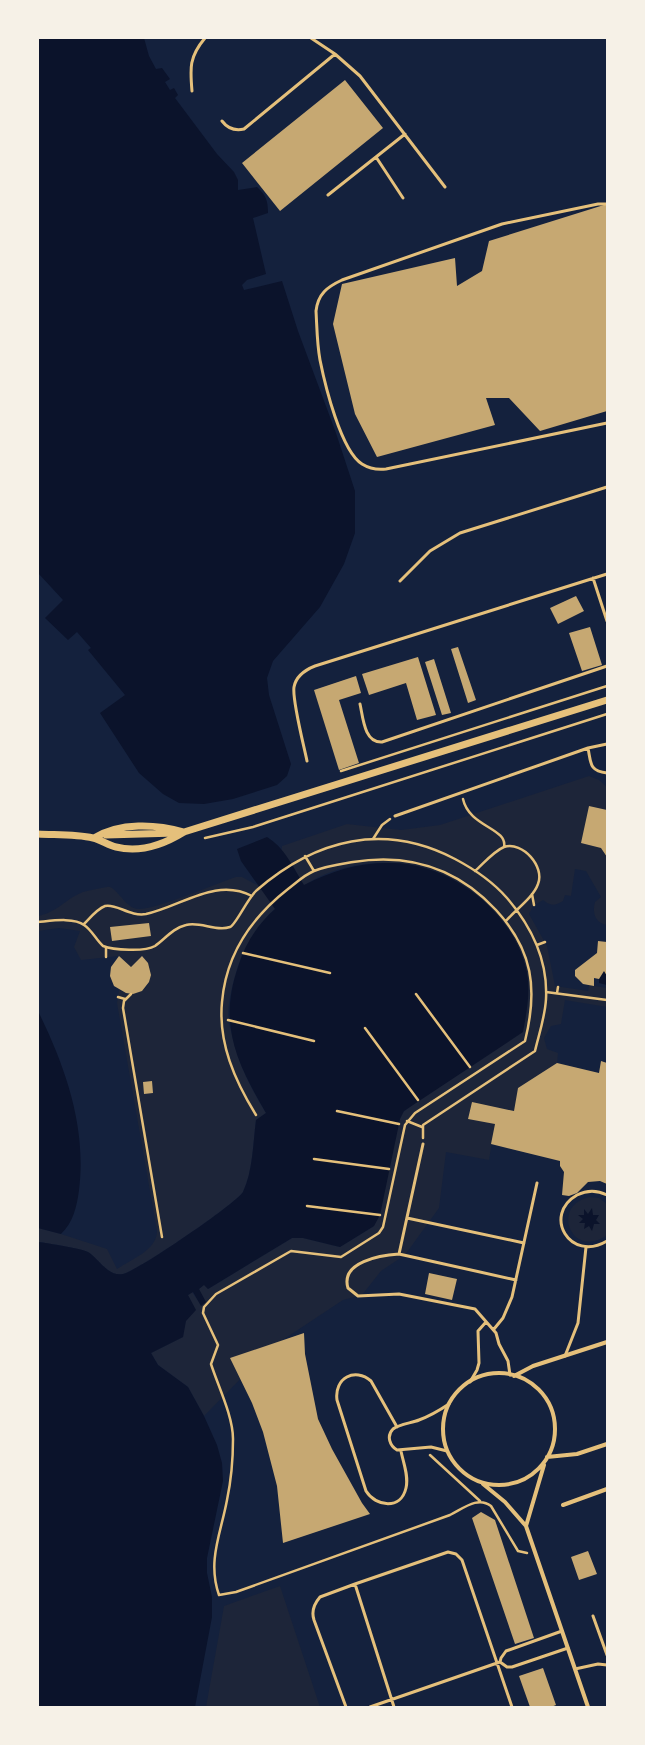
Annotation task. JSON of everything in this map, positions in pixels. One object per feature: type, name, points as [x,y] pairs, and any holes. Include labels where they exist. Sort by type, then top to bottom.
[{"type":"street","points":[[96,836],[109,845],[132,849],[162,844],[184,832],[607,700]]},
{"type":"street","points":[[38,830],[48,834]]},
{"type":"street","points":[[38,834],[96,836],[184,832]]},
{"type":"street","points":[[512,1375],[533,1366],[607,1342]]},
{"type":"street","points":[[526,1526],[545,1462],[554,1439],[555,1427],[548,1404],[533,1386],[512,1375],[490,1374],[470,1382],[458,1391],[449,1404],[443,1427],[447,1451],[461,1470],[481,1482],[505,1502],[526,1526],[588,1707]]},
{"type":"street","points":[[547,1457],[577,1454],[607,1444]]},
{"type":"street","points":[[481,1482],[505,1485],[516,1482],[527,1478],[545,1462]]},
{"type":"street","points":[[563,1505],[607,1489]]},
{"type":"lane","points":[[192,91],[190,70],[191,61],[194,52],[205,38]]},
{"type":"lane","points":[[311,38],[335,54],[360,76],[445,187]]},
{"type":"lane","points":[[222,121],[229,128],[239,130],[244,129],[335,54]]},
{"type":"lane","points":[[328,195],[405,134]]},
{"type":"lane","points":[[376,158],[403,198]]},
{"type":"lane","points":[[607,204],[598,204],[502,224],[342,280],[324,291],[317,304],[316,311],[320,359],[331,404],[351,452],[362,464],[370,468],[386,469],[607,423]]},
{"type":"lane","points":[[400,581],[430,550],[460,533],[607,487]]},
{"type":"lane","points":[[307,761],[294,693],[296,681],[304,671],[607,574]]},
{"type":"lane","points":[[593,578],[607,621]]},
{"type":"lane","points":[[360,704],[368,735],[374,741],[382,742],[607,666]]},
{"type":"lane","points":[[395,816],[588,748],[607,744]]},
{"type":"lane","points":[[588,748],[593,767],[598,772],[607,773]]},
{"type":"lane","points":[[399,1254],[423,1144]]},
{"type":"lane","points":[[494,1329],[507,1311],[516,1280],[537,1183]]},
{"type":"lane","points":[[607,1195],[595,1191],[581,1193],[569,1201],[562,1214],[561,1225],[566,1236],[574,1244],[593,1247],[607,1241]]},
{"type":"lane","points":[[407,1218],[524,1243]]},
{"type":"lane","points":[[565,1356],[578,1323],[586,1247]]},
{"type":"lane","points":[[512,1375],[494,1329],[486,1322],[480,1312],[470,1306],[399,1294],[358,1296],[348,1288],[346,1278],[348,1273],[356,1266],[374,1258],[399,1254],[516,1280]]},
{"type":"lane","points":[[470,1382],[478,1370],[478,1330],[486,1322]]},
{"type":"lane","points":[[397,1427],[372,1382],[367,1377],[355,1374],[344,1378],[340,1382],[337,1388],[337,1400],[366,1491],[375,1501],[388,1504],[401,1498],[405,1493],[407,1479],[401,1450]]},
{"type":"lane","points":[[447,1451],[422,1447],[401,1450],[394,1448],[390,1441],[391,1432],[397,1427],[421,1420],[449,1404]]},
{"type":"lane","points":[[346,1707],[314,1620],[313,1610],[316,1601],[320,1597],[444,1553],[456,1554],[462,1560],[498,1662],[512,1707]]},
{"type":"lane","points":[[355,1584],[394,1707]]},
{"type":"lane","points":[[593,1616],[607,1655]]},
{"type":"lane","points":[[370,1707],[498,1662],[506,1651],[562,1631]]},
{"type":"lane","points":[[498,1662],[512,1668],[568,1648]]},
{"type":"lane","points":[[575,1669],[598,1664],[607,1666]]},
{"type":"path","points":[[340,772],[607,686]]},
{"type":"path","points":[[205,838],[253,827],[607,714]]},
{"type":"path","points":[[462,792],[464,803],[469,812],[483,825],[503,836],[505,841],[504,848]]},
{"type":"path","points":[[373,838],[382,825],[395,816]]},
{"type":"path","points":[[38,922],[54,920],[84,924],[99,943],[106,948],[146,950],[154,946],[179,927],[188,924],[223,928],[230,927],[236,922],[242,908],[256,891],[294,862],[330,846],[373,838],[396,840],[422,845],[444,854],[475,871],[503,893],[526,923],[537,945],[544,974],[546,992],[542,1025],[534,1051],[426,1122],[422,1127],[423,1144]]},
{"type":"path","points":[[475,871],[504,848],[511,847],[524,852],[537,866],[540,878],[536,888],[506,921]]},
{"type":"path","points":[[306,856],[314,871]]},
{"type":"path","points":[[256,1115],[235,1078],[229,1062],[222,1027],[221,1004],[224,987],[238,947],[257,917],[267,906],[302,878]]},
{"type":"path","points":[[84,924],[101,908],[108,906],[140,915],[220,889],[234,889],[252,896]]},
{"type":"path","points":[[532,893],[534,905]]},
{"type":"path","points":[[537,945],[545,942]]},
{"type":"path","points":[[106,948],[106,957]]},
{"type":"path","points":[[243,953],[330,973]]},
{"type":"path","points":[[557,993],[558,987]]},
{"type":"path","points":[[546,992],[607,1000]]},
{"type":"path","points":[[131,994],[125,999],[123,1008],[162,1237]]},
{"type":"path","points":[[416,994],[470,1067]]},
{"type":"path","points":[[118,996],[125,999]]},
{"type":"path","points":[[228,1020],[314,1041]]},
{"type":"path","points":[[365,1028],[418,1100]]},
{"type":"path","points":[[337,1111],[399,1124]]},
{"type":"path","points":[[407,1121],[422,1127]]},
{"type":"path","points":[[314,1159],[389,1169]]},
{"type":"path","points":[[307,1206],[380,1215]]},
{"type":"path","points":[[422,1447],[480,1501]]},
{"type":"shaded area","points":[[38,38],[144,38],[149,56],[156,69],[162,68],[170,79],[165,82],[170,90],[174,88],[178,95],[175,98],[217,154],[234,172],[238,180],[238,190],[257,187],[263,193],[268,205],[268,213],[253,218],[266,274],[247,280],[242,285],[244,290],[282,281],[298,331],[336,433],[355,491],[355,533],[344,564],[320,607],[273,661],[267,678],[269,695],[291,764],[287,776],[277,785],[233,799],[204,804],[179,803],[163,794],[139,773],[100,713],[125,695],[88,650],[91,648],[77,632],[68,640],[45,618],[63,600],[38,573]]},
{"type":"shaded area","points":[[589,776],[599,780],[607,787],[607,810],[589,806],[581,843],[601,848],[607,857],[607,925],[597,920],[594,914],[595,902],[601,897],[586,871],[575,869],[571,896],[565,895],[563,901],[557,904],[550,904],[543,900],[533,906],[529,914],[547,946],[555,986],[588,991],[589,985],[607,988],[607,1007],[565,1000],[561,1024],[551,1026],[544,1038],[547,1049],[558,1053],[557,1063],[518,1088],[514,1111],[472,1102],[468,1119],[495,1123],[489,1160],[446,1152],[439,1208],[405,1255],[381,1271],[362,1295],[343,1300],[272,1347],[204,1416],[188,1387],[158,1365],[151,1353],[183,1337],[188,1295],[192,1292],[201,1305],[199,1289],[204,1284],[208,1289],[292,1238],[303,1238],[340,1247],[374,1226],[401,1114],[418,1100],[470,1067],[526,970],[514,941],[497,916],[475,895],[450,879],[422,868],[392,863],[361,864],[324,874],[285,900],[263,921],[246,946],[238,966],[230,998],[228,1019],[239,1059],[246,1078],[266,1113],[256,1120],[251,1166],[243,1192],[237,1199],[224,1209],[165,1250],[132,1270],[123,1274],[118,1274],[108,1270],[88,1252],[38,1242],[38,1228],[107,1249],[117,1269],[143,1253],[153,1244],[156,1238],[157,1231],[117,1003],[119,990],[128,993],[136,993],[143,990],[150,979],[150,972],[148,964],[142,956],[131,967],[119,956],[81,960],[74,947],[80,931],[59,928],[38,931],[38,916],[56,909],[83,892],[107,887],[114,889],[128,904],[137,909],[156,906],[236,877],[242,877],[259,886],[281,857],[282,846],[347,824],[401,830],[440,825]]},
{"type":"shaded area","points":[[267,837],[284,852],[304,885],[334,872],[355,866],[388,863],[411,865],[433,870],[454,880],[474,893],[492,909],[507,927],[519,947],[526,968],[528,984],[527,1008],[523,1032],[404,1111],[400,1119],[380,1215],[374,1226],[340,1247],[303,1238],[292,1238],[208,1289],[204,1285],[199,1289],[206,1302],[201,1306],[193,1292],[188,1295],[196,1310],[186,1321],[183,1337],[151,1353],[158,1365],[188,1387],[204,1416],[217,1445],[222,1463],[223,1481],[207,1558],[207,1573],[212,1597],[212,1617],[195,1707],[38,1707],[38,1242],[88,1252],[108,1270],[113,1273],[123,1274],[146,1262],[186,1236],[237,1199],[243,1192],[251,1166],[256,1120],[266,1113],[239,1060],[234,1043],[230,1026],[232,988],[244,950],[252,935],[275,909],[241,861],[237,849]]},
{"type":"shaded area","points":[[604,971],[607,976],[607,985],[599,983],[599,979]]},
{"type":"shaded area","points":[[38,1011],[65,1075],[77,1120],[80,1143],[81,1166],[77,1202],[69,1225],[61,1234],[38,1228]]},
{"type":"shaded area","points":[[589,1197],[599,1198],[607,1204],[607,1235],[595,1241],[584,1241],[576,1237],[570,1229],[568,1220],[570,1211],[577,1203]]},
{"type":"shaded area","points":[[592,1208],[593,1215],[599,1215],[596,1220],[600,1224],[594,1224],[592,1231],[589,1226],[584,1229],[585,1223],[579,1223],[583,1219],[578,1215],[584,1215],[584,1209],[588,1214]]},
{"type":"shaded area","points":[[280,1586],[320,1707],[206,1707],[224,1606]]},
{"type":"building","points":[[345,80],[383,128],[280,211],[242,163]]},
{"type":"building","points":[[607,204],[607,411],[540,431],[509,398],[486,398],[495,425],[377,457],[355,414],[333,324],[342,284],[455,258],[457,286],[482,271],[489,241]]},
{"type":"building","points":[[576,596],[584,611],[558,624],[550,608]]},
{"type":"building","points":[[590,627],[602,665],[582,671],[569,633]]},
{"type":"building","points":[[458,647],[476,700],[468,703],[451,649]]},
{"type":"building","points":[[418,657],[436,715],[417,720],[406,683],[369,695],[362,674]]},
{"type":"building","points":[[434,659],[451,713],[442,715],[425,662]]},
{"type":"building","points":[[356,676],[361,693],[339,700],[359,763],[339,770],[314,690]]},
{"type":"building","points":[[589,806],[607,810],[607,857],[601,848],[581,843]]},
{"type":"building","points":[[149,923],[151,936],[112,941],[110,927]]},
{"type":"building","points":[[598,941],[607,942],[607,976],[604,971],[599,979],[594,978],[594,986],[583,984],[575,976],[575,970],[597,953]]},
{"type":"building","points":[[119,956],[131,967],[142,956],[148,963],[151,975],[149,982],[142,991],[133,994],[126,993],[114,986],[110,976],[111,967]]},
{"type":"building","points":[[601,1061],[607,1063],[607,1184],[600,1181],[588,1182],[577,1193],[569,1196],[562,1195],[564,1172],[560,1166],[560,1161],[491,1144],[495,1124],[468,1119],[472,1102],[514,1111],[518,1088],[557,1063],[599,1073]]},
{"type":"building","points":[[152,1081],[153,1093],[144,1094],[143,1082]]},
{"type":"building","points":[[429,1273],[457,1279],[452,1300],[425,1294]]},
{"type":"building","points":[[304,1333],[305,1354],[318,1419],[332,1449],[362,1503],[370,1514],[283,1543],[277,1486],[263,1432],[252,1403],[230,1358]]},
{"type":"building","points":[[481,1512],[495,1520],[534,1638],[515,1644],[472,1518]]},
{"type":"building","points":[[588,1551],[597,1574],[579,1580],[571,1557]]},
{"type":"building","points":[[543,1668],[556,1705],[551,1707],[530,1707],[519,1676]]}]
